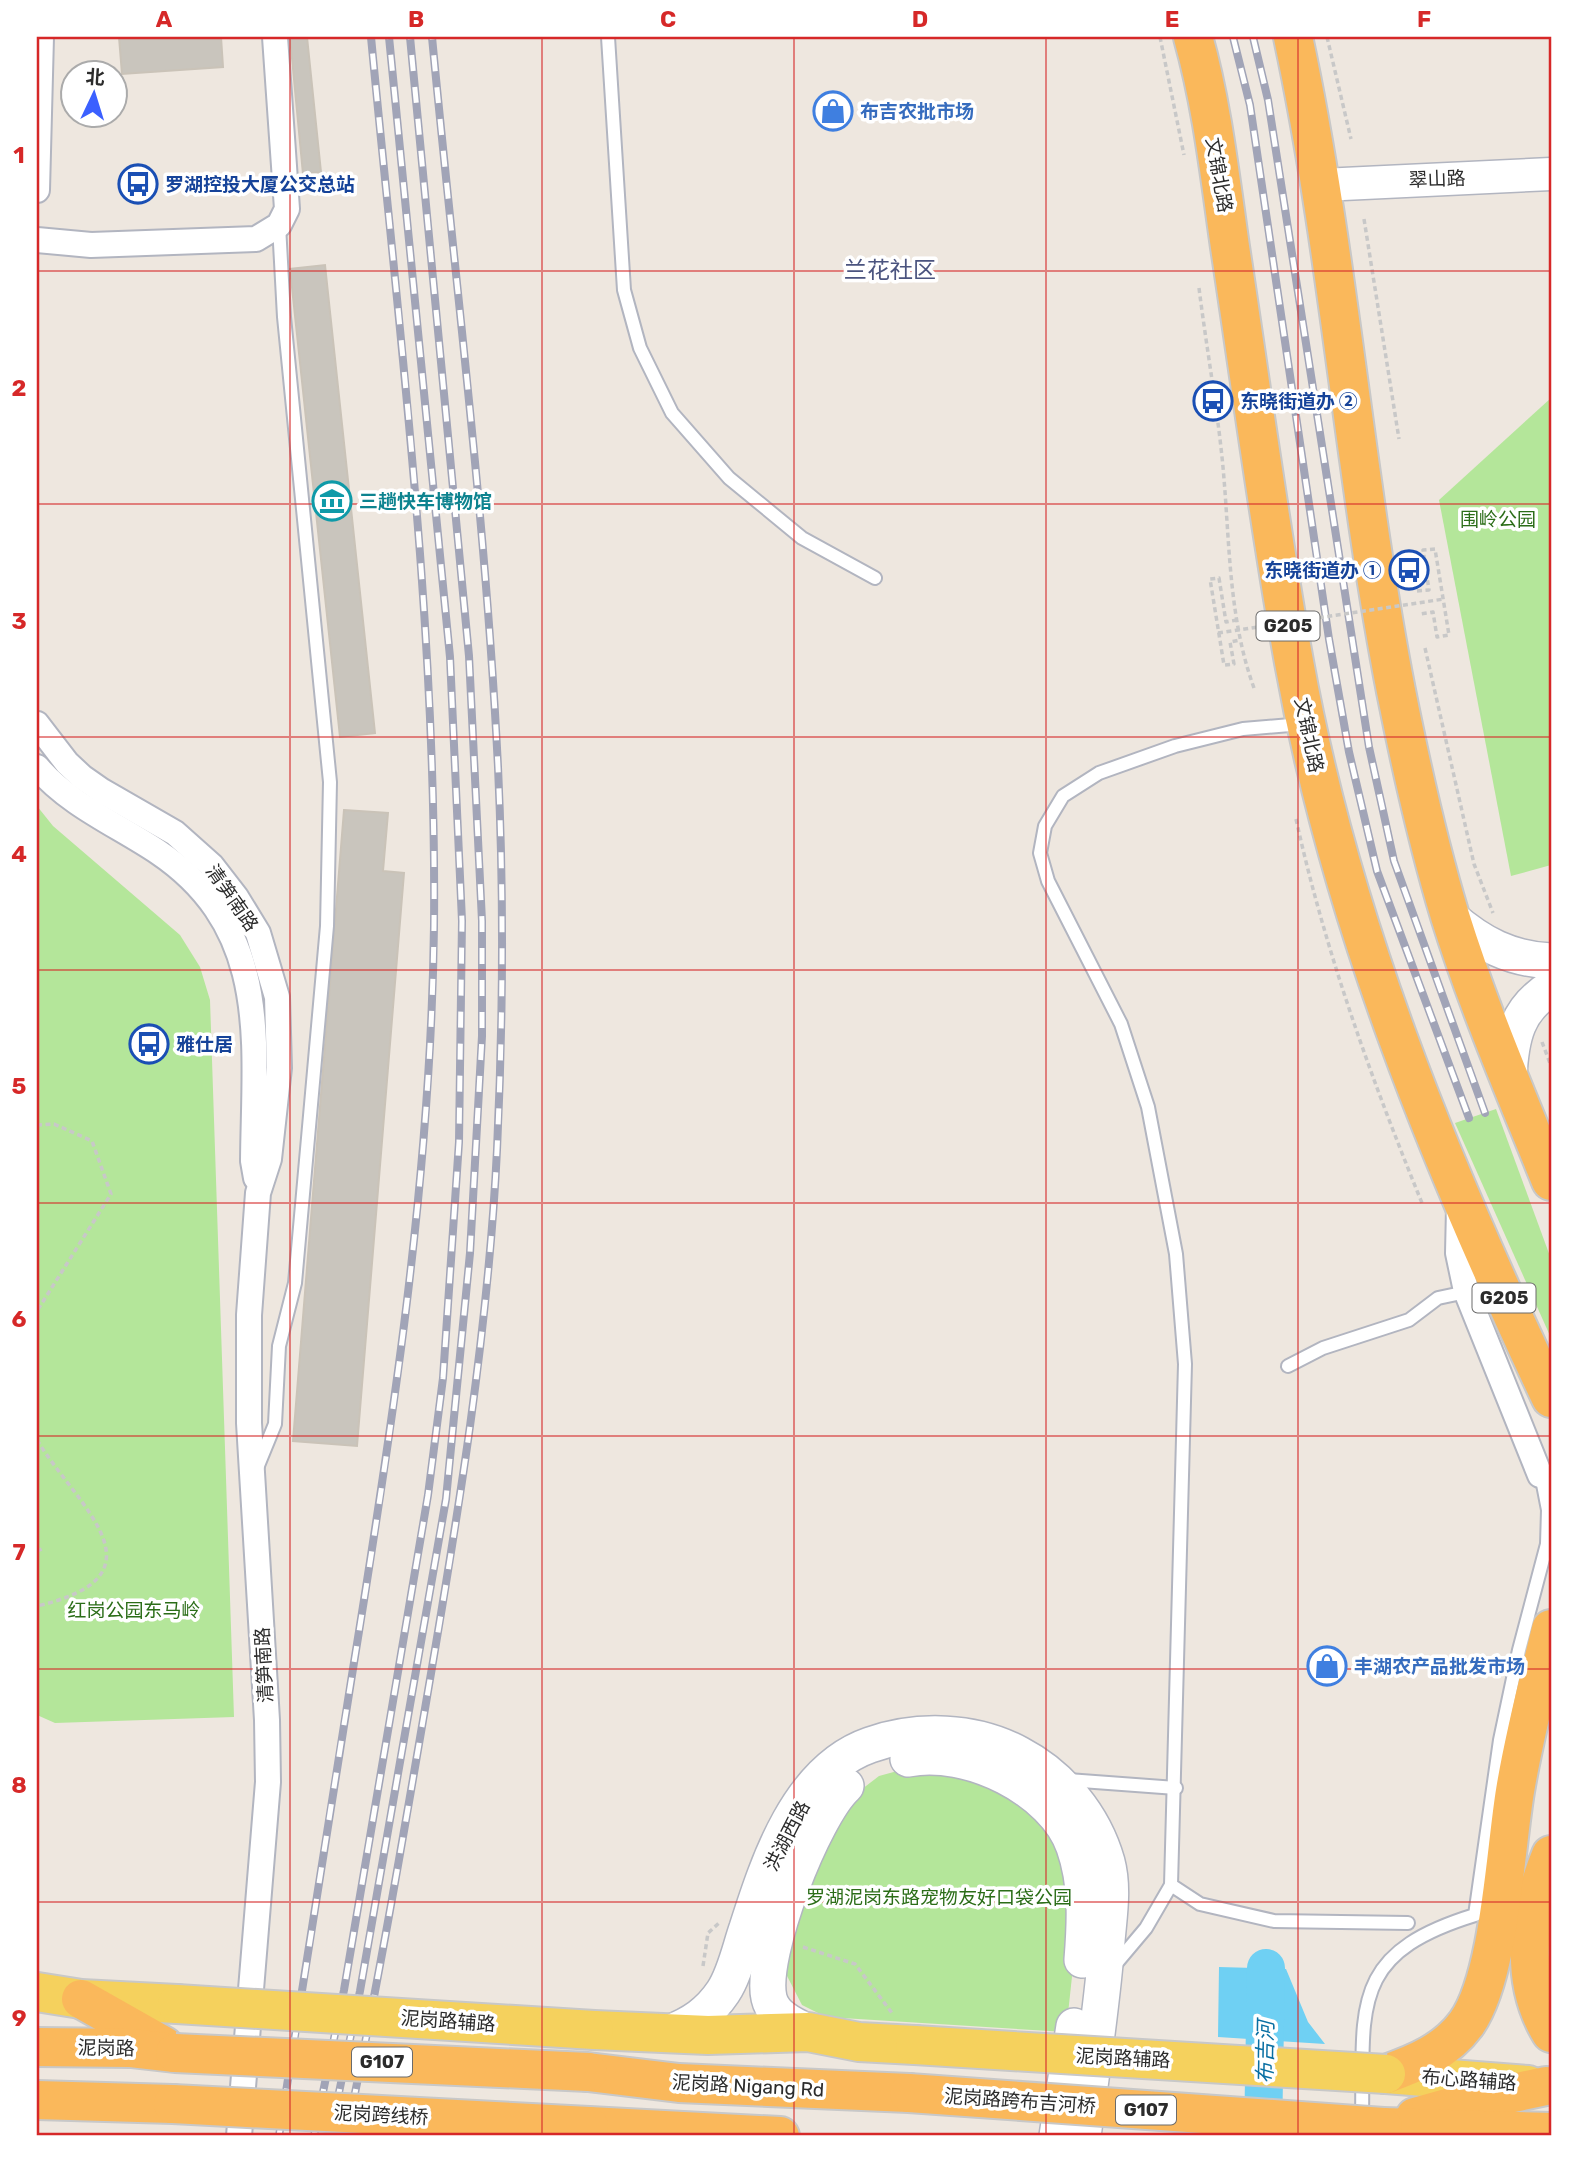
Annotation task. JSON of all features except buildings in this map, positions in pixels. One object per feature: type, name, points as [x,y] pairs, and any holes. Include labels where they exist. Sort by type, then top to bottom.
[{"type":"highway","name":"文锦北路","points":[[1193,37],[1224,203],[1306,724],[1329,820],[1373,973],[1459,1197],[1483,1289],[1551,1398]]},
{"type":"highway","points":[[1293,37],[1322,185],[1351,412],[1396,690],[1427,832],[1450,917],[1509,1076],[1543,1144],[1551,1181]]},
{"type":"highway","points":[[1386,2074],[1440,2049],[1466,2024],[1481,1997],[1491,1962],[1516,1787],[1551,1629]]},
{"type":"highway","points":[[1551,1855],[1535,1895],[1531,1934],[1532,1986],[1537,2011],[1551,2033]]},
{"type":"highway","points":[[81,1998],[175,2053]]},
{"type":"highway","points":[[37,2030],[131,2048]]},
{"type":"highway","name":"泥岗路","points":[[37,2047],[131,2048],[175,2053]]},
{"type":"highway","name":"G107","points":[[175,2053],[588,2072]]},
{"type":"highway","name":"泥岗路 Nigang Rd","points":[[588,2072],[679,2083],[909,2093]]},
{"type":"highway","points":[[1372,2132],[1461,2104],[1548,2086]]},
{"type":"highway","name":"泥岗路跨布吉河桥","points":[[909,2093],[1372,2132]]},
{"type":"highway","name":"泥岗跨线桥","points":[[37,2100],[173,2104],[780,2136]]},
{"type":"highway","name":"G107","points":[[1372,2132],[1551,2132]]},
{"type":"main road","points":[[1450,917],[1499,951],[1516,958],[1551,961]]},
{"type":"main road","points":[[1509,1076],[1511,1046],[1517,1023],[1533,1000],[1551,988]]},
{"type":"main road","name":"洪湖西路","points":[[669,2033],[692,2024],[724,1990],[757,1895],[793,1816],[815,1783],[839,1761],[869,1745],[920,1734],[962,1735],[1003,1745],[1041,1765],[1057,1779],[1094,1832],[1107,1862],[1111,1890],[1104,1976],[1083,2136]]},
{"type":"main road","name":"洪湖西路","points":[[808,2032],[789,2023],[778,2013],[769,1998],[769,1979],[776,1938],[792,1887],[818,1823],[834,1797],[880,1764],[915,1757],[952,1759],[988,1768],[1026,1787],[1054,1814],[1073,1844],[1081,1874],[1085,1903],[1081,1975],[1057,2136]]},
{"type":"main road","name":"泥岗路辅路","points":[[37,1992],[81,1998],[594,2030],[669,2033],[808,2032],[859,2042]]},
{"type":"main road","name":"泥岗路辅路","points":[[588,2072],[674,2057],[859,2042],[1386,2074]]},
{"type":"main road","name":"布心路辅路","points":[[1386,2074],[1548,2086]]},
{"type":"street","points":[[37,190],[41,37]]},
{"type":"street","points":[[37,240],[91,246],[256,239],[279,225],[287,209],[287,183],[275,37]]},
{"type":"street","name":"翠山路","points":[[1322,185],[1551,174]]},
{"type":"street","name":"清笋南路","points":[[37,724],[67,763],[82,776],[102,791],[175,833],[191,846],[225,881],[258,933],[277,997],[280,1028],[279,1068],[269,1159],[258,1193]]},
{"type":"street","name":"清笋南路","points":[[37,766],[82,808],[174,865],[209,901],[233,941],[245,970],[252,1001],[256,1058],[253,1161],[258,1193],[247,1366],[268,1782],[239,2136]]},
{"type":"street","points":[[1483,1289],[1545,1473]]},
{"type":"lane","points":[[608,37],[624,290],[640,348],[672,413],[729,478],[802,537],[875,578]]},
{"type":"lane","points":[[253,1478],[275,1424],[279,1346],[295,1283],[327,926],[330,808],[329,768],[284,317],[279,225]]},
{"type":"lane","points":[[1104,1976],[1146,1928],[1171,1885],[1176,1788],[1185,1364],[1176,1254],[1147,1107],[1121,1024],[1048,881],[1040,853],[1045,826],[1063,796],[1099,773],[1175,746],[1243,729],[1306,724]]},
{"type":"lane","points":[[1288,1366],[1323,1348],[1409,1320],[1438,1298],[1483,1289]]},
{"type":"lane","points":[[1372,2132],[1363,2046],[1369,1991],[1394,1953],[1444,1925],[1475,1915],[1500,1740],[1547,1544],[1545,1473]]},
{"type":"lane","points":[[1057,1779],[1176,1788]]},
{"type":"lane","points":[[1171,1885],[1200,1904],[1274,1921],[1408,1923]]},
{"type":"path","points":[[1160,37],[1185,159]]},
{"type":"path","points":[[1327,37],[1351,139]]},
{"type":"path","points":[[1364,219],[1399,439]]},
{"type":"path","points":[[1199,288],[1222,455],[1237,620],[1254,688]]},
{"type":"path","points":[[1417,591],[1429,590],[1423,550],[1436,549],[1449,635],[1437,636],[1433,612],[1420,614]]},
{"type":"path","points":[[1237,620],[1227,622],[1219,578],[1210,579],[1224,665],[1234,664],[1230,642],[1240,640]]},
{"type":"path","points":[[1218,633],[1444,599]]},
{"type":"path","points":[[1425,648],[1474,864],[1497,919]]},
{"type":"path","points":[[1541,1035],[1551,1066]]},
{"type":"path","points":[[37,1125],[54,1124],[92,1141],[111,1194],[37,1311]]},
{"type":"path","points":[[37,1440],[95,1518],[103,1538],[106,1559],[101,1577],[86,1589],[37,1606]]},
{"type":"path","points":[[705,1956],[708,1933],[713,1925],[722,1923]]},
{"type":"path","points":[[792,1943],[855,1964],[892,2013]]},
{"type":"green space","name":"围岭公园","points":[[1551,398],[1551,865],[1511,876],[1439,500]]},
{"type":"green space","name":"红岗公园东马岭","points":[[37,806],[53,826],[180,935],[200,967],[210,1000],[234,1717],[55,1723],[37,1715]]},
{"type":"green space","points":[[1496,1109],[1551,1259],[1551,1338],[1455,1123]]},
{"type":"green space","name":"罗湖泥岗东路宠物友好口袋公园","points":[[912,1767],[982,1777],[1048,1822],[1079,1912],[1066,2032],[826,2017],[802,2005],[786,1974],[794,1929],[824,1840],[853,1796],[879,1776]]},
{"type":"water","points":[[1219,1967],[1286,1969],[1308,2022],[1325,2044],[1218,2037]]},
{"type":"waterway","name":"布吉河","points":[[1263,2136],[1266,1968]]},
{"type":"railway","points":[[279,2136],[395,1396],[417,1208],[431,1020],[433,815],[423,592],[371,37]]},
{"type":"railway","points":[[314,2136],[344,1990],[428,1495],[443,1378],[459,1142],[462,921],[450,657],[389,37]]},
{"type":"railway","points":[[330,2136],[360,1991],[446,1499],[470,1253],[482,1036],[482,921],[469,656],[410,37]]},
{"type":"railway","points":[[346,2136],[399,1862],[460,1492],[487,1288],[499,1102],[502,1006],[501,863],[493,676],[478,493],[432,37]]},
{"type":"railway","points":[[1233,37],[1250,105],[1329,639],[1349,752],[1377,871],[1469,1118]]},
{"type":"railway","points":[[1253,37],[1268,100],[1369,747],[1394,861],[1485,1113]]},
{"type":"place","name":"布吉农批市场","points":[[833,111]]},
{"type":"place","name":"罗湖控投大厦公交总站","points":[[138,184]]},
{"type":"place","name":"东晓街道办 ②","points":[[1213,401]]},
{"type":"place","name":"三趟快车博物馆","points":[[332,501]]},
{"type":"place","name":"东晓街道办 ①","points":[[1409,570]]},
{"type":"place","name":"雅仕居","points":[[149,1044]]},
{"type":"place","name":"丰湖农产品批发市场","points":[[1327,1666]]},
{"type":"district","name":"兰花社区","points":[[890,270]]}]
